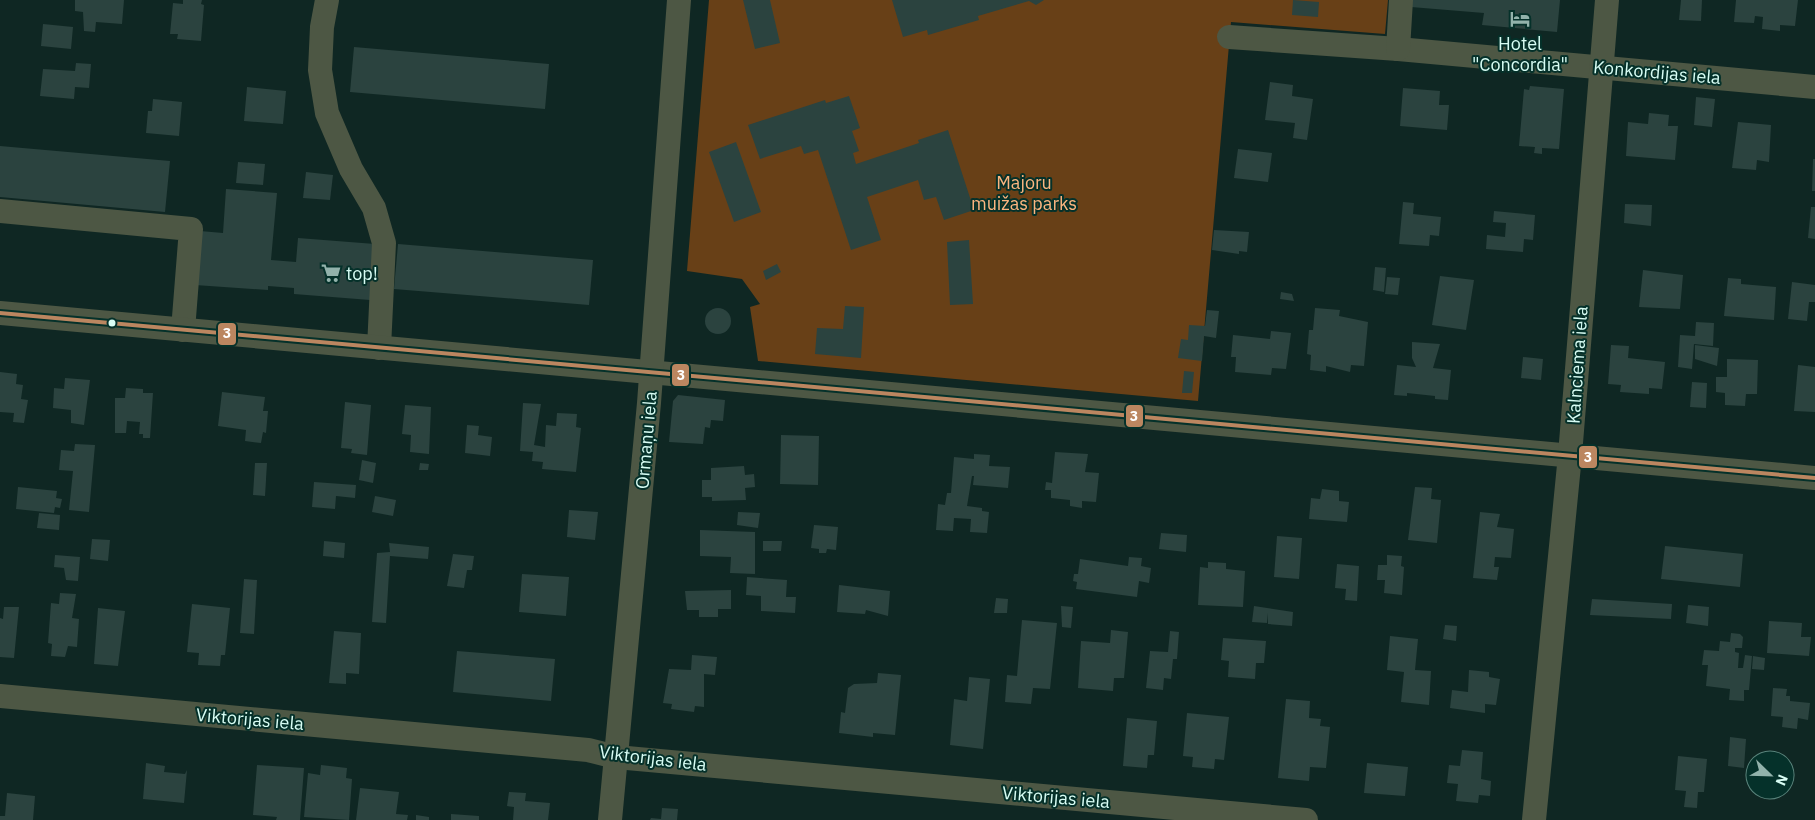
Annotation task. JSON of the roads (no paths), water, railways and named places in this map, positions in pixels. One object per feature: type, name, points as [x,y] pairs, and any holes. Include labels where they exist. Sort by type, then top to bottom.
[{"type":"street","points":[[327,0],[322,27],[320,70],[327,113],[351,169],[374,208],[384,243],[379,348]]},
{"type":"street","name":"Ormaņu iela","points":[[610,820],[652,373],[679,0]]},
{"type":"street","points":[[1398,49],[1401,0]]},
{"type":"street","name":"Kalnciema iela","points":[[1534,820],[1570,455],[1607,0]]},
{"type":"street","name":"Konkordijas iela","points":[[1229,37],[1398,49],[1815,87]]},
{"type":"street","points":[[0,211],[191,229],[183,330]]},
{"type":"street","points":[[0,313],[1815,478]]},
{"type":"street","name":"Viktorijas iela","points":[[0,696],[588,750],[616,757],[1306,820]]},
{"type":"place","name":"Hotel \"Concordia\"","points":[[1520,19]]},
{"type":"place","name":"top!","points":[[331,273]]},
{"type":"park label","name":"Majoru muižas parks","points":[[1024,192]]}]
